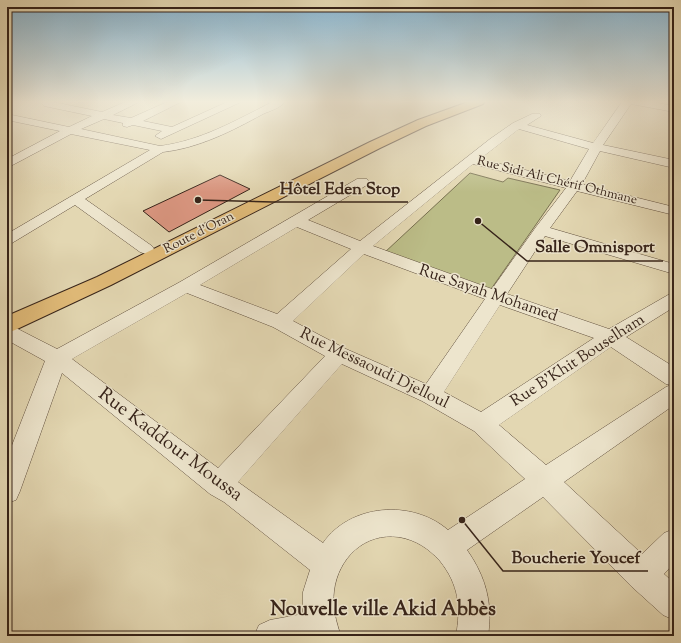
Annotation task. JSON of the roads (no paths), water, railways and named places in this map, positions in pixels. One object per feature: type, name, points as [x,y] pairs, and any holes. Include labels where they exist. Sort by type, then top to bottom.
[{"type":"main road","name":"Route d'Oran","points":[[8,327],[146,249],[388,132]]},
{"type":"main road","name":"Route d'Oran","points":[[41,310],[104,281],[375,145],[404,132]]},
{"type":"street","points":[[7,164],[66,132]]},
{"type":"street","points":[[80,132],[160,149],[174,148],[217,132]]},
{"type":"street","points":[[101,136],[110,132]]},
{"type":"street","points":[[142,145],[168,132]]},
{"type":"street","name":"Rue Sidi Ali Chérif Othmane","points":[[471,160],[496,138],[506,132]]},
{"type":"street","points":[[542,132],[596,147],[668,163],[674,154]]},
{"type":"street","points":[[430,395],[541,230],[574,186],[606,132]]},
{"type":"street","points":[[10,147],[27,153]]},
{"type":"street","points":[[7,240],[160,149]]},
{"type":"street","points":[[280,322],[361,248],[471,160]]},
{"type":"street","name":"Rue Sidi Ali Chérif Othmane","points":[[471,160],[674,211]]},
{"type":"street","points":[[7,491],[57,358],[186,286],[362,182]]},
{"type":"street","points":[[75,199],[146,249]]},
{"type":"street","name":"Rue Sayah Mohamed","points":[[296,221],[361,248],[495,297],[611,337],[674,378]]},
{"type":"street","points":[[541,230],[674,269]]},
{"type":"street","name":"Rue Messaoudi Djelloul","points":[[186,286],[280,322],[339,354],[430,395],[482,424],[545,481],[674,604]]},
{"type":"street","name":"Rue B'Khit Bouselham","points":[[482,424],[611,337],[674,299]]},
{"type":"street","points":[[8,327],[41,310]]},
{"type":"street","name":"Rue Kaddour Moussa","points":[[8,327],[57,358],[219,485],[233,493],[326,564]]},
{"type":"street","points":[[219,485],[339,354]]},
{"type":"street","points":[[448,548],[674,393]]},
{"type":"street","points":[[270,636],[323,632],[318,594],[326,564],[336,547],[354,532],[376,523],[408,524],[426,531],[448,548],[465,572],[473,597],[476,616],[472,636]]},
{"type":"street","points":[[642,574],[674,543]]},
{"type":"place","name":"Hôtel Eden Stop","points":[[198,200]]},
{"type":"place","name":"Salle Omnisport","points":[[478,221]]},
{"type":"place","name":"Boucherie Youcef","points":[[462,520]]},
{"type":"district","name":"Nouvelle ville Akid Abbès","points":[[383,610]]}]
